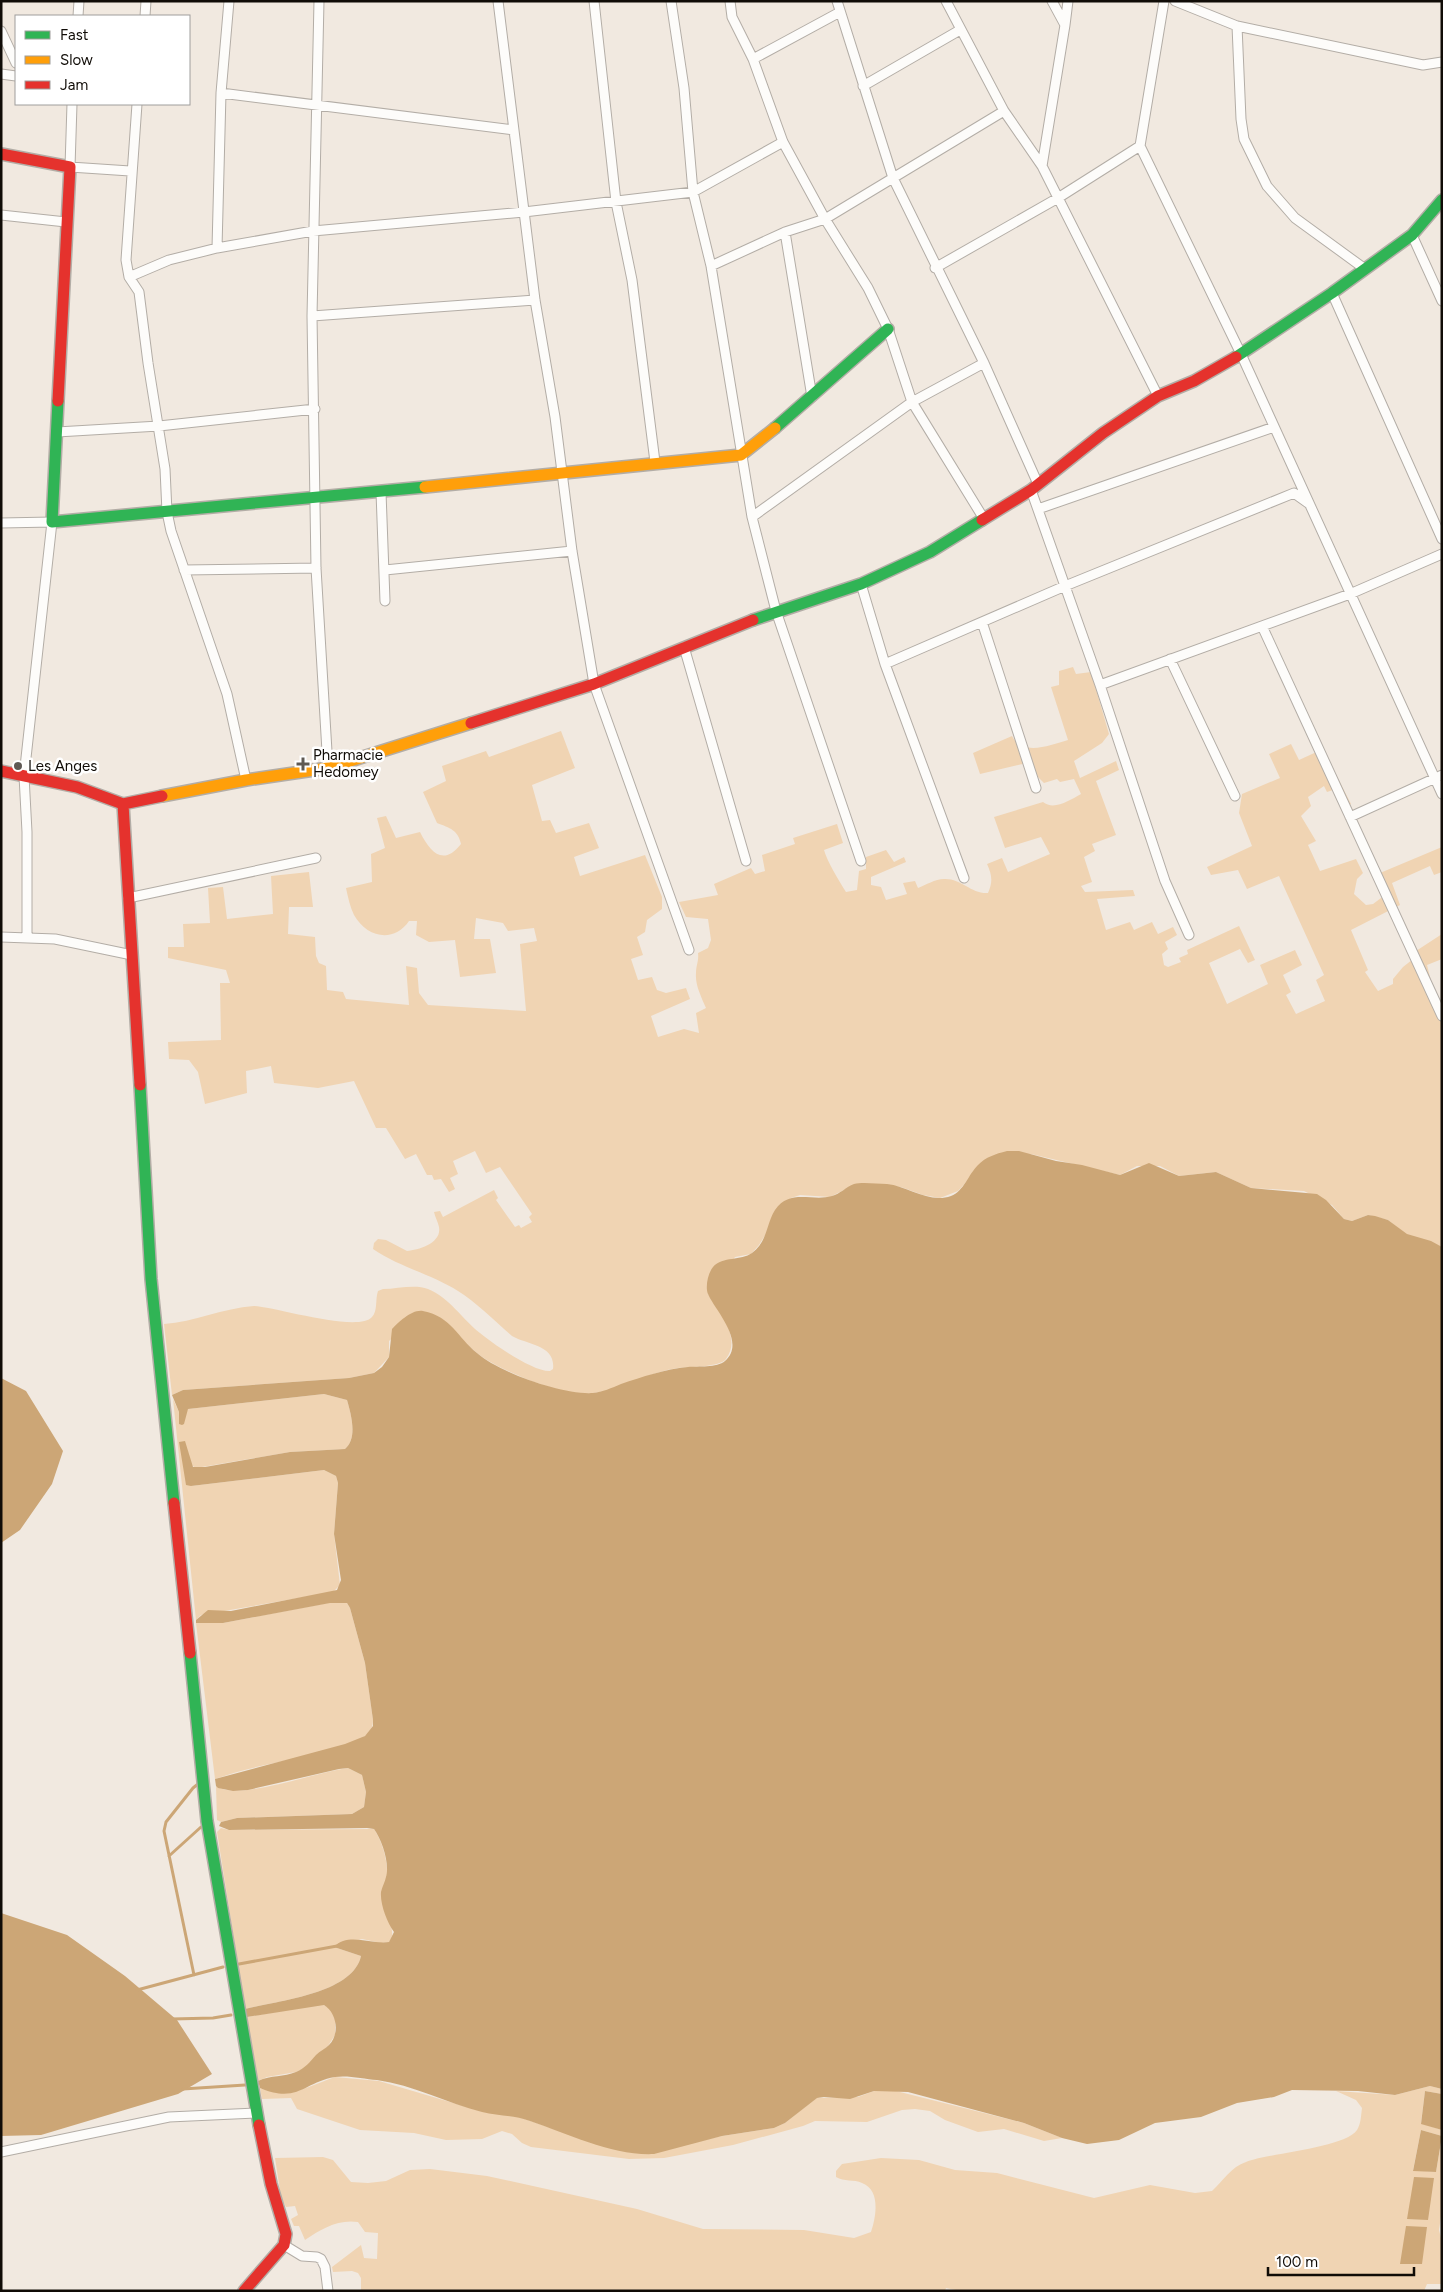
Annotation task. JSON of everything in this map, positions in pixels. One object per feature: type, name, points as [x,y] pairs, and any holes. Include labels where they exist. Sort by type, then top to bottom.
[{"type":"street","points":[[78,1],[78,15]]},
{"type":"street","points":[[145,15],[146,1]]},
{"type":"street","points":[[217,248],[221,93],[229,1]]},
{"type":"street","points":[[319,1],[312,231],[312,316],[316,568],[328,768]]},
{"type":"street","points":[[498,1],[535,300],[563,472],[572,551],[594,684],[689,950]]},
{"type":"street","points":[[594,1],[616,202],[632,280],[655,462]]},
{"type":"street","points":[[671,1],[684,88],[693,192],[711,266],[752,517],[776,611],[861,861]]},
{"type":"street","points":[[730,1],[732,17],[753,60],[783,142],[824,219],[868,288],[888,329],[912,402],[984,519]]},
{"type":"street","points":[[837,1],[893,178],[935,268],[984,363],[1035,487],[1038,509],[1100,685],[1165,880],[1189,935]]},
{"type":"street","points":[[946,1],[1004,111],[1042,166],[1158,396]]},
{"type":"street","points":[[1052,1],[1065,25]]},
{"type":"street","points":[[1042,166],[1068,1]]},
{"type":"street","points":[[1164,1],[1140,146],[1241,354],[1350,594],[1438,777],[1442,794]]},
{"type":"street","points":[[1175,1],[1238,26],[1423,65],[1442,62]]},
{"type":"street","points":[[753,60],[840,12]]},
{"type":"street","points":[[1238,26],[1241,119],[1244,139],[1267,186],[1295,218],[1365,269]]},
{"type":"street","points":[[863,86],[960,30]]},
{"type":"street","points":[[1,31],[15,61]]},
{"type":"street","points":[[1,74],[15,76]]},
{"type":"street","points":[[221,93],[514,130]]},
{"type":"street","points":[[27,937],[27,832],[24,776],[52,522],[72,105]]},
{"type":"street","points":[[137,105],[130,171],[126,260],[129,277],[139,292],[165,469],[167,512],[184,570],[227,694],[246,780]]},
{"type":"street","points":[[711,266],[785,232],[824,219],[1004,111]]},
{"type":"street","points":[[129,277],[169,260],[217,248],[312,231],[524,212],[693,192],[783,142]]},
{"type":"street","points":[[935,268],[1058,198],[1140,146]]},
{"type":"street","points":[[1,154],[70,167],[130,171]]},
{"type":"street","points":[[1,771],[77,787],[123,804],[246,780],[328,768],[594,684],[776,611],[860,584],[930,552],[1035,487],[1103,432],[1158,396],[1194,381],[1241,354],[1332,293],[1412,235],[1442,200]]},
{"type":"street","points":[[1,215],[66,222]]},
{"type":"street","points":[[785,232],[812,397]]},
{"type":"street","points":[[1412,235],[1442,301]]},
{"type":"street","points":[[1332,293],[1442,539]]},
{"type":"street","points":[[312,316],[535,300]]},
{"type":"street","points":[[1,523],[52,522],[167,512],[381,492],[655,462],[741,455],[812,397],[888,329]]},
{"type":"street","points":[[752,517],[912,402],[984,363]]},
{"type":"street","points":[[57,432],[159,426],[314,409]]},
{"type":"street","points":[[1038,509],[1274,427]]},
{"type":"street","points":[[381,492],[385,601]]},
{"type":"street","points":[[885,664],[1065,586],[1294,493],[1309,504]]},
{"type":"street","points":[[385,570],[572,551]]},
{"type":"street","points":[[1100,685],[1350,594],[1442,554]]},
{"type":"street","points":[[184,570],[316,568]]},
{"type":"street","points":[[860,584],[885,664],[964,878]]},
{"type":"street","points":[[982,622],[1036,788]]},
{"type":"street","points":[[1262,626],[1442,1016]]},
{"type":"street","points":[[684,647],[746,861]]},
{"type":"street","points":[[1170,660],[1235,796]]},
{"type":"street","points":[[1350,817],[1438,777]]},
{"type":"street","points":[[123,804],[154,1308],[207,1821],[256,2113],[271,2184],[286,2234],[284,2245],[244,2291]]},
{"type":"street","points":[[128,898],[316,858]]},
{"type":"street","points":[[1,938],[55,939],[132,955]]},
{"type":"street","points":[[1,2152],[169,2117],[256,2113]]},
{"type":"street","points":[[284,2245],[302,2256],[321,2259],[328,2291]]},
{"type":"shaded area","points":[[1073,667],[1076,674],[1091,672],[1109,734],[1102,743],[1074,761],[1080,778],[1116,761],[1119,770],[1096,781],[1116,835],[1092,844],[1095,851],[1084,857],[1092,882],[1081,886],[1085,892],[1133,890],[1135,896],[1097,899],[1106,930],[1130,922],[1134,930],[1152,922],[1158,934],[1173,927],[1177,935],[1165,942],[1168,949],[1162,954],[1164,965],[1168,967],[1181,962],[1179,958],[1188,954],[1187,950],[1239,926],[1255,960],[1248,963],[1240,949],[1209,963],[1227,1004],[1268,984],[1260,965],[1295,950],[1302,965],[1283,975],[1291,992],[1286,995],[1296,1014],[1325,1001],[1316,980],[1324,975],[1279,876],[1247,889],[1238,870],[1211,875],[1207,867],[1252,846],[1239,813],[1242,794],[1280,778],[1269,754],[1291,744],[1299,760],[1323,749],[1351,804],[1343,809],[1333,790],[1327,792],[1324,786],[1308,797],[1311,806],[1301,816],[1316,841],[1308,845],[1320,871],[1356,859],[1363,873],[1357,879],[1354,894],[1366,905],[1373,904],[1389,892],[1380,873],[1442,847],[1442,872],[1434,875],[1430,866],[1392,883],[1400,905],[1351,930],[1368,970],[1365,972],[1378,991],[1393,984],[1393,979],[1403,967],[1417,956],[1416,951],[1442,934],[1442,959],[1427,965],[1442,1025],[1442,1247],[1407,1235],[1388,1220],[1368,1215],[1352,1221],[1344,1219],[1332,1205],[1304,1191],[1251,1188],[1216,1172],[1179,1176],[1160,1166],[1137,1166],[1120,1175],[1031,1154],[968,1180],[958,1191],[940,1198],[923,1195],[901,1187],[867,1184],[854,1185],[830,1197],[800,1195],[791,1198],[775,1211],[769,1229],[759,1245],[751,1254],[735,1257],[708,1294],[723,1316],[730,1334],[730,1351],[726,1359],[718,1364],[667,1370],[615,1388],[594,1393],[566,1391],[532,1381],[483,1358],[445,1325],[423,1311],[389,1341],[389,1357],[374,1373],[349,1378],[183,1390],[172,1395],[164,1324],[186,1321],[231,1309],[254,1306],[334,1321],[364,1321],[374,1314],[378,1291],[406,1287],[428,1289],[436,1293],[443,1297],[474,1328],[504,1350],[534,1367],[550,1371],[553,1369],[553,1361],[546,1350],[512,1336],[458,1291],[393,1261],[373,1249],[374,1243],[378,1239],[386,1240],[407,1251],[429,1245],[439,1233],[434,1212],[440,1211],[443,1217],[494,1190],[498,1198],[496,1200],[515,1227],[519,1225],[521,1228],[532,1222],[529,1217],[532,1214],[500,1167],[486,1173],[475,1151],[453,1161],[458,1174],[450,1178],[455,1189],[449,1192],[441,1179],[434,1180],[432,1175],[427,1175],[416,1154],[405,1159],[386,1128],[376,1128],[354,1081],[318,1088],[274,1083],[271,1066],[246,1071],[247,1093],[205,1104],[198,1072],[189,1060],[169,1059],[168,1042],[221,1040],[220,983],[230,983],[226,970],[168,958],[168,947],[184,947],[183,924],[210,923],[208,888],[223,887],[227,919],[273,914],[271,876],[309,872],[313,907],[289,907],[288,934],[315,937],[316,956],[319,963],[326,966],[327,990],[343,992],[346,999],[409,1005],[406,966],[417,968],[419,993],[428,1005],[526,1011],[520,944],[537,941],[534,928],[508,931],[503,923],[476,918],[474,939],[490,939],[496,973],[460,977],[455,940],[429,942],[416,935],[417,921],[409,921],[396,933],[381,935],[373,933],[359,923],[354,915],[346,888],[372,882],[371,854],[385,848],[377,818],[386,816],[396,838],[420,832],[428,846],[443,856],[454,851],[461,844],[456,833],[450,828],[437,823],[423,792],[446,781],[442,766],[486,751],[489,757],[561,731],[575,768],[532,785],[542,821],[550,820],[556,833],[589,823],[599,848],[574,857],[580,876],[645,855],[662,897],[662,909],[647,920],[645,932],[637,937],[643,955],[631,959],[638,980],[652,977],[657,990],[666,993],[686,988],[690,999],[651,1016],[658,1037],[684,1029],[699,1033],[696,1013],[706,1008],[697,986],[696,970],[698,953],[708,948],[711,940],[708,919],[686,917],[679,902],[718,895],[714,884],[751,868],[755,874],[765,871],[762,855],[795,844],[793,838],[837,824],[843,843],[824,850],[830,865],[846,892],[857,890],[859,871],[866,869],[866,857],[886,850],[894,862],[904,857],[906,862],[871,877],[871,885],[881,887],[886,900],[907,894],[903,883],[915,881],[918,888],[941,879],[950,879],[976,891],[988,893],[991,879],[987,864],[1002,858],[1008,872],[1050,854],[1041,837],[1005,848],[994,817],[1043,802],[1057,805],[1067,802],[1081,794],[1074,779],[1060,782],[1057,779],[1044,783],[1038,777],[1031,762],[980,774],[973,753],[1012,736],[1023,746],[1030,748],[1068,740],[1051,687],[1059,685],[1059,671]]},
{"type":"shaded area","points":[[1007,1151],[1019,1151],[1120,1175],[1149,1163],[1179,1176],[1216,1172],[1251,1188],[1317,1194],[1326,1200],[1344,1219],[1352,1221],[1368,1215],[1375,1216],[1388,1220],[1407,1234],[1431,1241],[1442,1247],[1442,2089],[1430,2086],[1395,2095],[1358,2091],[1292,2090],[1274,2097],[1237,2103],[1201,2117],[1155,2123],[1119,2140],[1087,2144],[1062,2138],[1024,2123],[908,2092],[874,2091],[850,2099],[817,2098],[785,2123],[774,2128],[722,2136],[654,2154],[639,2154],[607,2148],[524,2119],[482,2112],[390,2082],[335,2077],[292,2093],[283,2094],[260,2088],[258,2081],[291,2074],[305,2067],[329,2045],[335,2035],[336,2024],[332,2013],[324,2005],[247,2017],[245,2009],[312,1994],[344,1979],[355,1969],[361,1956],[334,1947],[346,1940],[389,1942],[394,1932],[384,1913],[381,1897],[387,1872],[386,1859],[374,1829],[229,1830],[219,1826],[221,1822],[237,1818],[352,1814],[364,1807],[366,1792],[362,1775],[348,1768],[248,1790],[233,1791],[218,1788],[215,1779],[345,1744],[365,1736],[373,1726],[373,1720],[365,1663],[347,1603],[330,1603],[223,1623],[196,1623],[196,1620],[208,1610],[231,1611],[337,1590],[341,1580],[334,1534],[338,1483],[336,1476],[324,1470],[191,1486],[186,1485],[179,1442],[185,1441],[193,1467],[205,1467],[290,1452],[345,1449],[351,1439],[352,1419],[347,1400],[324,1394],[188,1409],[184,1424],[182,1425],[179,1424],[179,1412],[172,1395],[183,1390],[349,1378],[374,1373],[382,1367],[389,1357],[392,1329],[406,1317],[419,1311],[433,1314],[448,1323],[470,1347],[487,1361],[532,1381],[580,1393],[607,1390],[662,1371],[717,1365],[725,1361],[731,1353],[732,1345],[731,1335],[727,1326],[707,1291],[710,1273],[713,1267],[722,1261],[743,1257],[752,1253],[764,1238],[772,1215],[781,1203],[794,1197],[832,1196],[854,1184],[862,1183],[895,1185],[927,1196],[943,1198],[955,1194],[963,1187],[981,1162],[991,1156]]},
{"type":"shaded area","points":[[1,1378],[26,1391],[63,1451],[52,1484],[20,1530],[1,1543]]},
{"type":"shaded area","points":[[324,1394],[347,1400],[352,1419],[352,1432],[349,1444],[345,1449],[290,1452],[196,1468],[191,1465],[187,1448],[191,1486],[324,1470],[336,1476],[338,1483],[334,1534],[340,1585],[333,1592],[201,1615],[196,1620],[173,1399],[179,1412],[186,1412],[188,1409]]},
{"type":"shaded area","points":[[338,1601],[347,1603],[350,1608],[365,1663],[373,1720],[370,1731],[358,1740],[332,1749],[244,1770],[215,1779],[196,1623],[223,1623]]},
{"type":"shaded area","points":[[348,1768],[362,1775],[366,1792],[364,1807],[352,1814],[237,1818],[221,1822],[217,1820],[216,1786],[227,1790],[259,1788]]},
{"type":"shaded area","points":[[221,1828],[229,1830],[374,1829],[382,1845],[387,1864],[383,1898],[384,1907],[392,1928],[389,1942],[381,1943],[362,1939],[334,1947],[361,1956],[355,1969],[344,1979],[312,1994],[245,2009],[217,1832]]},
{"type":"shaded area","points":[[1,1913],[67,1935],[125,1976],[177,2020],[212,2074],[178,2094],[41,2135],[1,2136]]},
{"type":"shaded area","points":[[324,2005],[331,2009],[335,2019],[335,2035],[328,2046],[305,2068],[258,2081],[247,2017]]},
{"type":"shaded area","points":[[335,2077],[379,2081],[484,2112],[516,2116],[583,2139],[690,2143],[774,2128],[785,2123],[816,2098],[858,2097],[874,2091],[896,2091],[1024,2123],[1062,2138],[1044,2141],[1004,2129],[978,2132],[945,2120],[930,2111],[915,2109],[902,2110],[867,2122],[815,2121],[733,2145],[664,2158],[629,2159],[531,2147],[522,2143],[512,2134],[502,2131],[482,2139],[446,2140],[414,2133],[360,2130],[297,2109],[291,2098],[262,2099],[260,2088],[280,2093],[289,2092],[307,2088]]},
{"type":"shaded area","points":[[1430,2086],[1442,2089],[1442,2094],[1425,2091],[1421,2123],[1442,2130],[1442,2136],[1421,2130],[1413,2170],[1436,2172],[1442,2137],[1442,2210],[1439,2230],[1442,2242],[1442,2284],[1427,2284],[1424,2291],[961,2291],[946,2288],[945,2291],[361,2291],[361,2278],[358,2273],[352,2271],[333,2272],[332,2267],[361,2245],[364,2258],[377,2259],[378,2233],[365,2232],[358,2222],[351,2221],[337,2223],[305,2240],[299,2226],[294,2226],[291,2219],[298,2215],[295,2206],[286,2207],[281,2197],[275,2158],[323,2157],[333,2160],[351,2182],[386,2181],[410,2170],[430,2169],[487,2176],[637,2209],[703,2229],[804,2230],[854,2238],[871,2232],[876,2204],[875,2198],[868,2187],[856,2181],[836,2177],[836,2171],[842,2164],[881,2158],[919,2160],[955,2170],[997,2173],[1094,2198],[1150,2185],[1195,2193],[1212,2191],[1232,2170],[1246,2162],[1323,2146],[1350,2136],[1358,2128],[1362,2108],[1356,2100],[1336,2091],[1395,2095]]},
{"type":"shaded area","points":[[1425,2091],[1442,2094],[1442,2130],[1421,2124]]},
{"type":"shaded area","points":[[1421,2130],[1442,2136],[1436,2172],[1413,2171]]},
{"type":"shaded area","points":[[1414,2177],[1434,2178],[1428,2220],[1407,2219]]},
{"type":"shaded area","points":[[1406,2226],[1427,2227],[1422,2264],[1400,2264]]},
{"type":"waterway","points":[[194,1975],[164,1831],[166,1822],[198,1784]]},
{"type":"waterway","points":[[169,1856],[201,1827]]},
{"type":"waterway","points":[[239,1964],[337,1946]]},
{"type":"waterway","points":[[137,1990],[223,1967]]},
{"type":"waterway","points":[[172,2019],[213,2018],[231,2015]]},
{"type":"waterway","points":[[183,2089],[245,2085]]},
{"type":"traffic: fast","points":[[1236,357],[1332,293],[1412,235],[1442,200]]},
{"type":"traffic: fast","points":[[775,428],[888,329]]},
{"type":"traffic: fast","points":[[58,401],[52,522],[425,487]]},
{"type":"traffic: fast","points":[[753,620],[861,584],[930,552],[982,520]]},
{"type":"traffic: fast","points":[[140,1085],[151,1279],[174,1503]]},
{"type":"traffic: fast","points":[[190,1653],[207,1821],[259,2125]]},
{"type":"traffic: slow","points":[[425,487],[741,455],[775,428]]},
{"type":"traffic: slow","points":[[162,796],[246,780],[328,768],[471,723]]},
{"type":"traffic: jam","points":[[1,154],[70,167],[58,401]]},
{"type":"traffic: jam","points":[[982,520],[1031,490],[1103,433],[1158,396],[1194,381],[1236,357]]},
{"type":"traffic: jam","points":[[471,723],[594,684],[753,620]]},
{"type":"traffic: jam","points":[[1,771],[77,787],[123,804],[162,796]]},
{"type":"traffic: jam","points":[[123,804],[140,1085]]},
{"type":"traffic: jam","points":[[174,1503],[190,1653]]},
{"type":"traffic: jam","points":[[244,2291],[284,2245],[286,2234],[271,2184],[259,2125]]},
{"type":"place","name":"Pharmacie Hedomey","points":[[303,764]]},
{"type":"place","name":"Les Anges","points":[[18,766]]}]
